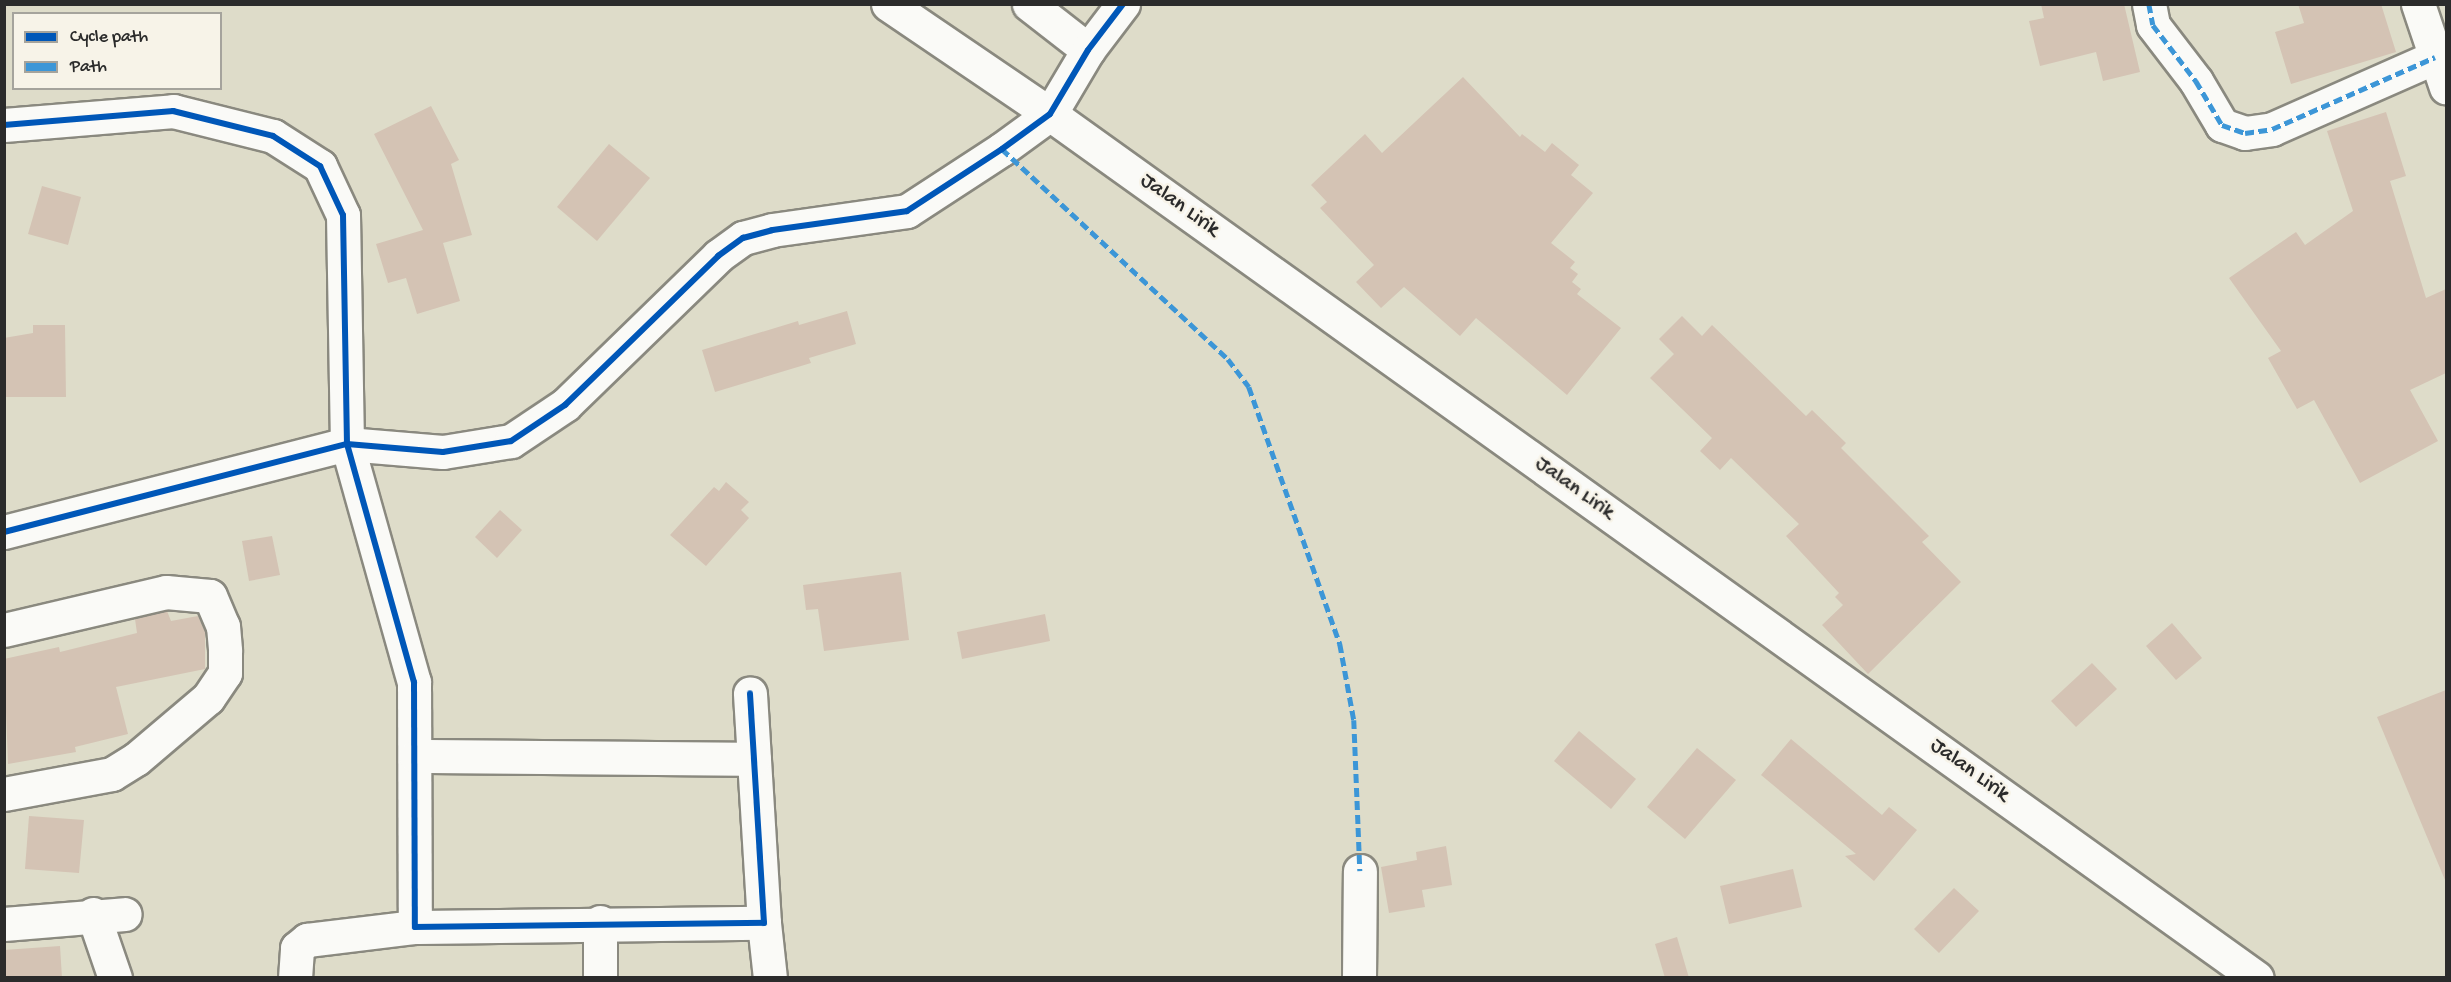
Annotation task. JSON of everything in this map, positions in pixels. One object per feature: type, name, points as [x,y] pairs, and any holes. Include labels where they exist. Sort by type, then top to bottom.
[{"type":"main road","name":"Jalan Lirik","points":[[888,4],[1050,114],[2257,978]]},
{"type":"main road","points":[[1029,4],[1088,50]]},
{"type":"main road","points":[[4,532],[347,444],[443,452],[511,441],[565,405],[718,256],[743,238],[772,230],[907,211],[1050,114],[1088,50],[1123,4]]},
{"type":"main road","points":[[2149,4],[2154,25],[2196,81],[2222,125],[2245,134],[2272,129],[2441,72],[2418,4]]},
{"type":"main road","points":[[4,125],[173,111],[273,136],[320,166],[343,215],[347,444],[414,681],[416,927]]},
{"type":"main road","points":[[4,630],[166,592],[210,596],[223,626],[225,651],[225,673],[208,698],[136,759],[112,774],[4,794]]},
{"type":"main road","points":[[750,693],[764,923],[770,978]]},
{"type":"main road","points":[[416,756],[754,759]]},
{"type":"main road","points":[[1359,978],[1360,871]]},
{"type":"main road","points":[[4,924],[93,914],[125,914]]},
{"type":"main road","points":[[93,914],[115,978]]},
{"type":"main road","points":[[295,978],[297,948],[307,940],[416,927],[600,922],[764,923]]},
{"type":"main road","points":[[600,922],[600,978]]},
{"type":"building","points":[[2041,4],[2124,4],[2140,72],[2103,81],[2096,52],[2040,66],[2029,21],[2044,18]]},
{"type":"building","points":[[2298,4],[2381,4],[2396,52],[2291,84],[2275,32],[2304,23]]},
{"type":"building","points":[[1463,77],[1520,137],[1522,134],[1545,152],[1552,143],[1579,165],[1571,175],[1593,193],[1551,243],[1575,262],[1570,268],[1578,274],[1572,282],[1581,289],[1577,294],[1621,328],[1567,395],[1476,318],[1460,336],[1404,287],[1381,308],[1356,282],[1374,265],[1320,208],[1327,202],[1311,185],[1365,134],[1382,153]]},
{"type":"building","points":[[431,106],[459,160],[451,164],[472,235],[443,243],[460,301],[417,314],[406,278],[388,283],[376,244],[423,230],[374,134]]},
{"type":"building","points":[[2386,112],[2406,176],[2390,181],[2426,298],[2446,289],[2446,373],[2410,390],[2438,441],[2360,483],[2314,400],[2297,409],[2268,358],[2281,351],[2229,278],[2296,232],[2305,245],[2353,211],[2327,131]]},
{"type":"building","points":[[609,144],[650,178],[597,241],[557,207]]},
{"type":"building","points":[[42,186],[81,197],[68,245],[28,234]]},
{"type":"building","points":[[847,311],[856,344],[809,358],[811,363],[715,392],[702,350],[798,321],[799,325]]},
{"type":"building","points":[[1682,316],[1702,336],[1712,325],[1806,416],[1812,410],[1846,443],[1841,448],[1929,536],[1922,542],[1961,582],[1868,674],[1822,625],[1843,605],[1835,597],[1839,593],[1786,536],[1799,524],[1731,458],[1720,470],[1700,451],[1712,438],[1650,378],[1674,354],[1659,339]]},
{"type":"building","points":[[33,325],[65,325],[66,397],[4,397],[4,338],[33,333]]},
{"type":"building","points":[[726,482],[749,502],[741,510],[749,518],[706,566],[670,535],[714,487],[719,491]]},
{"type":"building","points":[[500,510],[522,530],[497,558],[475,537]]},
{"type":"building","points":[[272,536],[280,575],[249,581],[242,541]]},
{"type":"building","points":[[901,572],[909,640],[824,651],[818,609],[806,610],[803,585]]},
{"type":"building","points":[[167,611],[171,621],[198,616],[205,631],[205,669],[116,687],[128,734],[75,747],[76,752],[8,764],[4,659],[59,647],[60,652],[137,633],[135,619]]},
{"type":"building","points":[[1045,614],[1050,641],[962,659],[957,632]]},
{"type":"building","points":[[2172,623],[2202,658],[2176,680],[2146,646]]},
{"type":"building","points":[[2092,663],[2117,689],[2076,727],[2051,701]]},
{"type":"building","points":[[2446,690],[2446,880],[2445,880],[2377,717]]},
{"type":"building","points":[[1579,731],[1636,779],[1611,809],[1554,761]]},
{"type":"building","points":[[1791,739],[1882,815],[1889,807],[1917,830],[1874,881],[1845,856],[1856,854],[1761,775]]},
{"type":"building","points":[[1697,748],[1736,780],[1685,839],[1647,807]]},
{"type":"building","points":[[29,816],[84,820],[79,873],[25,869]]},
{"type":"building","points":[[1446,846],[1452,885],[1422,890],[1425,907],[1389,913],[1381,867],[1417,860],[1416,852]]},
{"type":"building","points":[[1793,869],[1802,907],[1729,924],[1720,886]]},
{"type":"building","points":[[1954,888],[1979,911],[1939,953],[1914,929]]},
{"type":"building","points":[[1677,937],[1689,978],[1665,978],[1655,944]]},
{"type":"building","points":[[60,946],[62,978],[4,978],[4,950]]},
{"type":"marked path","points":[[2149,4],[2153,25],[2196,81],[2222,125],[2245,133],[2272,129],[2435,57]]},
{"type":"marked path","points":[[1002,149],[1228,359],[1249,387],[1340,644],[1354,720],[1360,871]]},
{"type":"cycle path","points":[[4,532],[347,444],[443,452],[511,441],[565,405],[718,256],[743,238],[772,230],[907,211],[1002,149],[1050,114],[1088,50],[1123,4]]},
{"type":"cycle path","points":[[4,125],[173,111],[273,136],[320,166],[343,215],[347,444],[414,682],[415,927],[764,923],[750,693]]}]
